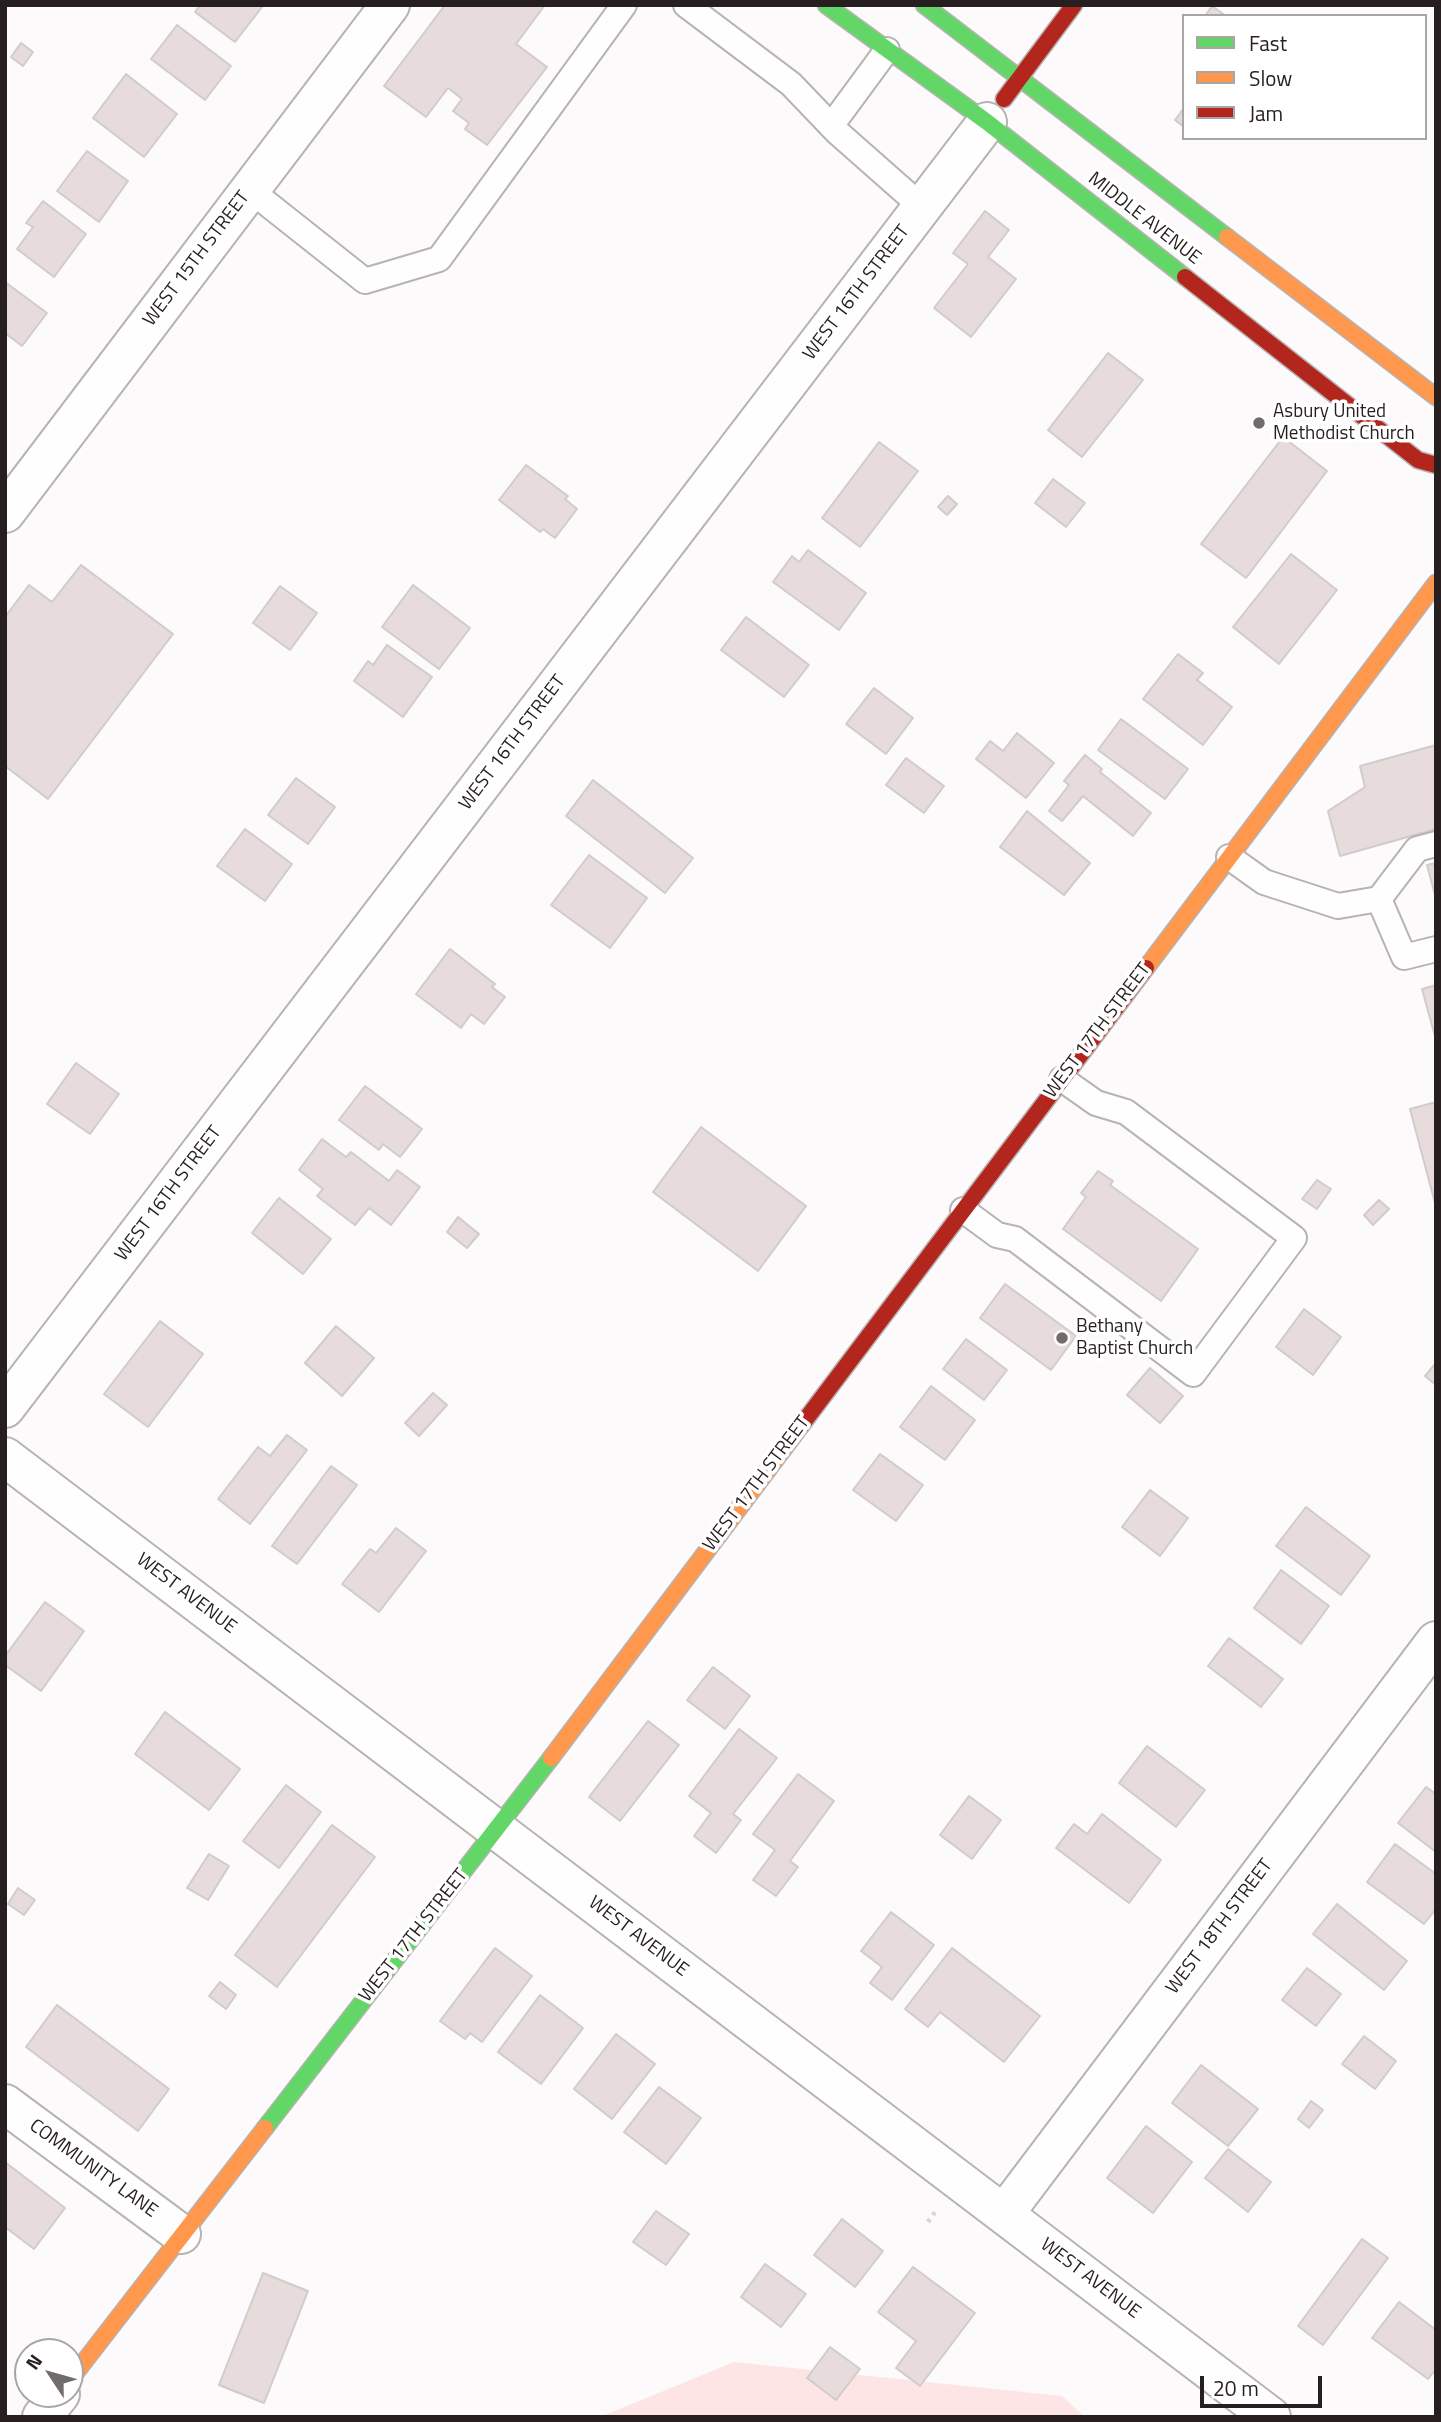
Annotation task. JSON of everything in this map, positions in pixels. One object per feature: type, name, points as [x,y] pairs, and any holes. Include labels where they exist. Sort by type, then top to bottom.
[{"type":"street","name":"WEST 15TH STREET","points":[[5,513],[390,5]]},
{"type":"street","name":"MIDDLE AVENUE","points":[[826,5],[987,122],[1418,460],[1436,465]]},
{"type":"street","name":"MIDDLE AVENUE","points":[[924,5],[1436,397]]},
{"type":"street","name":"WEST 16TH STREET","points":[[5,1408],[922,208],[1074,5]]},
{"type":"street","name":"WEST 17TH STREET","points":[[84,2362],[497,1829],[1436,583]]},
{"type":"street","name":"WEST AVENUE","points":[[5,1457],[1271,2417]]},
{"type":"street","name":"WEST 18TH STREET","points":[[1004,2214],[1436,1641]]},
{"type":"street","name":"COMMUNITY LANE","points":[[5,2104],[181,2234]]},
{"type":"lane","points":[[250,190],[365,281],[439,259],[624,5]]},
{"type":"lane","points":[[686,5],[791,84],[831,126],[922,208]]},
{"type":"lane","points":[[831,126],[887,50]]},
{"type":"lane","points":[[1229,857],[1264,882],[1338,906],[1379,899],[1417,849],[1436,844]]},
{"type":"lane","points":[[1379,899],[1404,957],[1436,949]]},
{"type":"lane","points":[[963,1210],[997,1235],[1015,1239],[1193,1374],[1294,1238],[1126,1112],[1096,1103],[1062,1079]]},
{"type":"shaded area","points":[[734,2362],[1062,2396],[1085,2417],[600,2417]]},
{"type":"building","points":[[200,5],[262,7],[235,42],[195,12]]},
{"type":"building","points":[[445,5],[545,5],[516,44],[547,67],[487,145],[465,129],[469,123],[453,111],[462,99],[448,88],[426,117],[384,86]]},
{"type":"building","points":[[1212,6],[1223,14],[1206,14]]},
{"type":"building","points":[[177,25],[231,66],[205,100],[151,59]]},
{"type":"building","points":[[21,43],[33,52],[23,66],[11,57]]},
{"type":"building","points":[[126,74],[177,114],[144,157],[93,118]]},
{"type":"building","points":[[1182,111],[1182,125],[1175,120]]},
{"type":"building","points":[[87,151],[128,181],[99,222],[57,191]]},
{"type":"building","points":[[43,201],[86,234],[54,277],[17,249],[33,227],[26,223]]},
{"type":"building","points":[[985,211],[1009,230],[988,257],[1016,279],[971,337],[934,308],[968,264],[953,253]]},
{"type":"building","points":[[5,282],[47,313],[22,346],[5,333]]},
{"type":"building","points":[[1108,353],[1143,380],[1082,457],[1048,430]]},
{"type":"building","points":[[1283,437],[1327,471],[1246,578],[1201,544]]},
{"type":"building","points":[[879,442],[918,471],[860,547],[822,518]]},
{"type":"building","points":[[526,465],[568,496],[565,499],[577,509],[555,538],[543,529],[540,532],[499,500]]},
{"type":"building","points":[[1053,479],[1085,503],[1066,527],[1035,503]]},
{"type":"building","points":[[948,496],[957,504],[947,515],[938,507]]},
{"type":"building","points":[[808,550],[866,593],[839,630],[773,582],[792,556],[799,562]]},
{"type":"building","points":[[1291,554],[1337,590],[1279,664],[1233,627]]},
{"type":"building","points":[[81,565],[173,634],[48,799],[5,766],[5,617],[29,585],[52,602]]},
{"type":"building","points":[[413,585],[470,628],[439,669],[382,627]]},
{"type":"building","points":[[280,586],[317,613],[290,650],[253,623]]},
{"type":"building","points":[[746,617],[809,665],[784,697],[721,650]]},
{"type":"building","points":[[387,645],[432,677],[403,717],[354,681],[368,661],[373,665]]},
{"type":"building","points":[[1178,654],[1203,673],[1197,680],[1232,707],[1203,745],[1143,699]]},
{"type":"building","points":[[874,688],[913,718],[886,754],[846,724]]},
{"type":"building","points":[[1121,719],[1188,769],[1165,799],[1098,750]]},
{"type":"building","points":[[1017,733],[1054,763],[1026,798],[976,759],[990,741],[1003,751]]},
{"type":"building","points":[[1436,745],[1436,829],[1340,856],[1328,811],[1365,787],[1360,766]]},
{"type":"building","points":[[1085,755],[1102,769],[1100,772],[1151,813],[1133,836],[1083,796],[1062,821],[1049,811],[1069,785],[1064,781]]},
{"type":"building","points":[[906,758],[944,786],[924,813],[886,785]]},
{"type":"building","points":[[296,778],[335,807],[308,844],[268,815]]},
{"type":"building","points":[[593,780],[693,858],[665,893],[566,816]]},
{"type":"building","points":[[1027,811],[1090,863],[1064,895],[1000,847]]},
{"type":"building","points":[[245,829],[292,864],[265,901],[217,866]]},
{"type":"building","points":[[589,855],[647,898],[610,948],[551,905]]},
{"type":"building","points":[[1436,863],[1436,899],[1427,865]]},
{"type":"building","points":[[450,949],[495,984],[492,987],[505,997],[484,1024],[471,1014],[461,1028],[416,994]]},
{"type":"building","points":[[1436,985],[1436,1040],[1422,989]]},
{"type":"building","points":[[76,1063],[119,1094],[90,1134],[47,1104]]},
{"type":"building","points":[[365,1086],[422,1129],[400,1157],[383,1144],[379,1150],[339,1120]]},
{"type":"building","points":[[1436,1102],[1436,1207],[1410,1109]]},
{"type":"building","points":[[701,1127],[806,1206],[758,1271],[653,1192]]},
{"type":"building","points":[[322,1139],[346,1157],[351,1152],[389,1181],[397,1170],[420,1187],[391,1225],[369,1208],[355,1225],[317,1196],[323,1189],[299,1170]]},
{"type":"building","points":[[1098,1171],[1113,1181],[1110,1185],[1198,1249],[1161,1301],[1063,1229],[1086,1197],[1081,1193]]},
{"type":"building","points":[[1317,1180],[1331,1189],[1317,1209],[1302,1199]]},
{"type":"building","points":[[279,1198],[331,1239],[303,1274],[252,1233]]},
{"type":"building","points":[[1379,1200],[1389,1209],[1373,1225],[1364,1215]]},
{"type":"building","points":[[458,1217],[479,1234],[467,1248],[447,1232]]},
{"type":"building","points":[[1005,1284],[1076,1336],[1051,1370],[980,1318]]},
{"type":"building","points":[[1304,1309],[1341,1337],[1313,1375],[1276,1347]]},
{"type":"building","points":[[160,1321],[203,1354],[148,1427],[104,1394]]},
{"type":"building","points":[[336,1326],[374,1358],[342,1396],[305,1363]]},
{"type":"building","points":[[966,1339],[1007,1370],[984,1400],[943,1369]]},
{"type":"building","points":[[1436,1363],[1436,1385],[1425,1376]]},
{"type":"building","points":[[1150,1368],[1183,1396],[1160,1423],[1127,1395]]},
{"type":"building","points":[[931,1386],[975,1420],[945,1460],[900,1427]]},
{"type":"building","points":[[433,1393],[447,1405],[419,1436],[405,1423]]},
{"type":"building","points":[[287,1435],[307,1450],[250,1524],[218,1499],[258,1447],[270,1456]]},
{"type":"building","points":[[880,1454],[923,1485],[896,1521],[853,1490]]},
{"type":"building","points":[[331,1466],[357,1485],[297,1564],[272,1546]]},
{"type":"building","points":[[1150,1490],[1188,1518],[1160,1556],[1122,1527]]},
{"type":"building","points":[[1306,1507],[1370,1556],[1341,1595],[1276,1546]]},
{"type":"building","points":[[396,1528],[426,1551],[379,1612],[342,1584],[370,1549],[376,1553]]},
{"type":"building","points":[[1281,1570],[1329,1606],[1301,1644],[1254,1608]]},
{"type":"building","points":[[45,1602],[84,1631],[41,1691],[5,1665],[5,1656]]},
{"type":"building","points":[[1229,1638],[1283,1679],[1261,1707],[1208,1666]]},
{"type":"building","points":[[713,1667],[750,1696],[725,1729],[687,1700]]},
{"type":"building","points":[[165,1712],[240,1769],[209,1810],[135,1754]]},
{"type":"building","points":[[648,1721],[679,1745],[620,1821],[589,1797]]},
{"type":"building","points":[[739,1729],[777,1758],[733,1814],[741,1820],[716,1853],[694,1836],[711,1813],[689,1796]]},
{"type":"building","points":[[1147,1746],[1205,1790],[1176,1827],[1119,1783]]},
{"type":"building","points":[[798,1774],[834,1801],[790,1861],[798,1867],[776,1896],[753,1880],[775,1850],[753,1834]]},
{"type":"building","points":[[286,1785],[321,1812],[279,1868],[243,1841]]},
{"type":"building","points":[[1426,1787],[1436,1794],[1436,1852],[1398,1823]]},
{"type":"building","points":[[969,1796],[1001,1820],[972,1859],[940,1835]]},
{"type":"building","points":[[1102,1814],[1161,1860],[1129,1903],[1056,1848],[1074,1824],[1087,1834]]},
{"type":"building","points":[[332,1825],[375,1857],[277,1987],[235,1955]]},
{"type":"building","points":[[1395,1844],[1436,1874],[1436,1909],[1424,1924],[1367,1882]]},
{"type":"building","points":[[209,1854],[229,1866],[208,1900],[187,1888]]},
{"type":"building","points":[[18,1888],[35,1900],[24,1915],[8,1904]]},
{"type":"building","points":[[1337,1904],[1407,1961],[1384,1990],[1313,1934]]},
{"type":"building","points":[[891,1912],[934,1945],[892,2000],[870,1983],[882,1967],[861,1951]]},
{"type":"building","points":[[495,1948],[532,1976],[482,2042],[470,2033],[465,2039],[440,2021]]},
{"type":"building","points":[[952,1948],[1040,2016],[1004,2062],[940,2012],[928,2027],[905,2009]]},
{"type":"building","points":[[1307,1968],[1341,1994],[1316,2026],[1282,2000]]},
{"type":"building","points":[[220,1982],[236,1995],[226,2009],[209,1996]]},
{"type":"building","points":[[540,1995],[583,2028],[541,2084],[498,2052]]},
{"type":"building","points":[[57,2005],[169,2089],[138,2131],[26,2047]]},
{"type":"building","points":[[616,2034],[655,2064],[612,2119],[574,2089]]},
{"type":"building","points":[[1364,2036],[1396,2061],[1375,2089],[1342,2064]]},
{"type":"building","points":[[1201,2065],[1258,2109],[1228,2146],[1172,2103]]},
{"type":"building","points":[[659,2087],[701,2118],[666,2164],[624,2132]]},
{"type":"building","points":[[1311,2101],[1323,2110],[1309,2128],[1298,2119]]},
{"type":"building","points":[[1146,2126],[1192,2162],[1153,2213],[1107,2178]]},
{"type":"building","points":[[1228,2149],[1271,2182],[1248,2212],[1205,2178]]},
{"type":"building","points":[[5,2162],[65,2208],[34,2249],[5,2227]]},
{"type":"building","points":[[656,2211],[689,2234],[666,2265],[633,2242]]},
{"type":"building","points":[[842,2219],[883,2251],[855,2287],[814,2255]]},
{"type":"building","points":[[1362,2239],[1388,2258],[1323,2345],[1298,2326]]},
{"type":"building","points":[[765,2264],[806,2294],[781,2327],[741,2297]]},
{"type":"building","points":[[913,2267],[975,2313],[920,2386],[896,2368],[916,2341],[878,2312]]},
{"type":"building","points":[[263,2273],[308,2291],[264,2403],[219,2385]]},
{"type":"building","points":[[1399,2302],[1436,2330],[1436,2369],[1428,2379],[1372,2338]]},
{"type":"building","points":[[830,2347],[860,2369],[836,2400],[807,2378]]},
{"type":"traffic: fast","points":[[826,5],[987,122],[1185,277]]},
{"type":"traffic: fast","points":[[924,5],[1227,237]]},
{"type":"traffic: fast","points":[[265,2128],[551,1758]]},
{"type":"traffic: slow","points":[[1227,237],[1436,397]]},
{"type":"traffic: slow","points":[[1146,968],[1436,583]]},
{"type":"traffic: slow","points":[[551,1758],[800,1427]]},
{"type":"traffic: slow","points":[[84,2362],[265,2128]]},
{"type":"traffic: jam","points":[[1004,99],[1074,5]]},
{"type":"traffic: jam","points":[[1185,277],[1418,460],[1436,465]]},
{"type":"traffic: jam","points":[[800,1427],[1146,968]]},
{"type":"place","name":"Asbury United Methodist Church","points":[[1259,423]]},
{"type":"place","name":"Bethany Baptist Church","points":[[1062,1338]]}]
